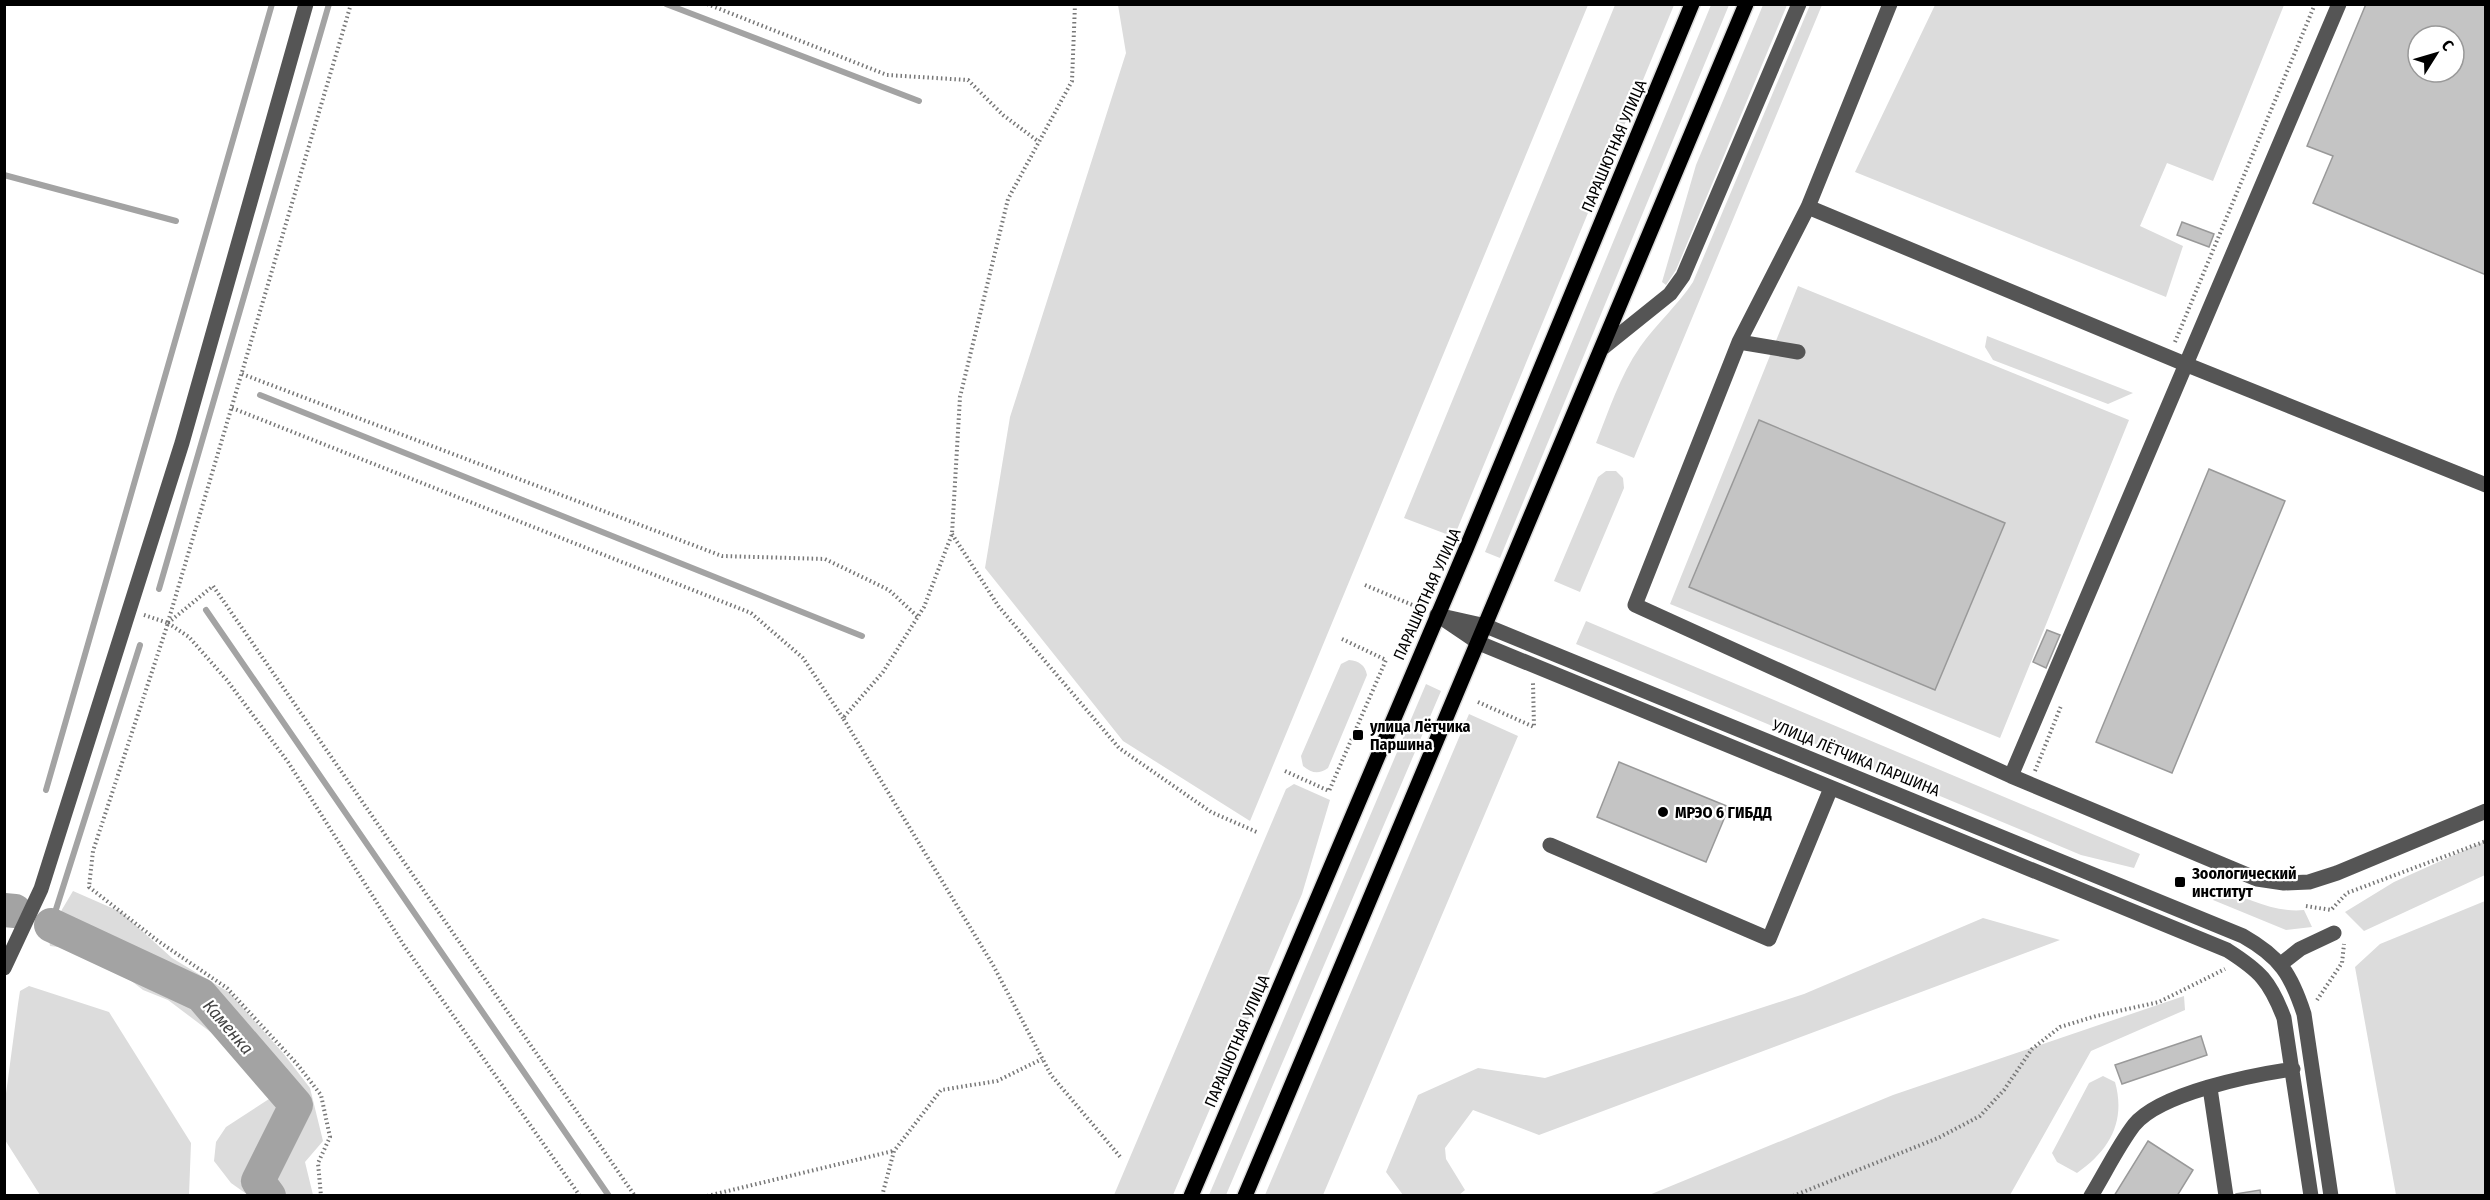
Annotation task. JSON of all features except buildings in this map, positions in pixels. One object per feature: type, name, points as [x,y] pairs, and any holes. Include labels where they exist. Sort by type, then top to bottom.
[{"type":"main road","name":"ПАРАШЮТНАЯ УЛИЦА","points":[[1191,1196],[1692,4]]},
{"type":"main road","points":[[1245,1196],[1746,4]]},
{"type":"street","points":[[4,968],[41,889],[130,609],[182,443],[306,4]]},
{"type":"street","points":[[1604,346],[1670,294],[1683,276],[1799,4]]},
{"type":"street","points":[[1890,4],[1808,207],[1739,342],[1635,605],[2011,776],[2257,879],[2284,884],[2308,882],[2337,873],[2486,811]]},
{"type":"street","points":[[2011,776],[2339,4]]},
{"type":"street","points":[[1808,207],[2185,364],[2486,485]]},
{"type":"street","points":[[1739,342],[1798,352]]},
{"type":"street","points":[[1437,615],[1479,643],[2228,950],[2250,964],[2265,979],[2276,997],[2284,1018],[2311,1196]]},
{"type":"street","name":"УЛИЦА ЛЁТЧИКА ПАРШИНА","points":[[1437,615],[1486,626],[2243,936],[2262,947],[2282,964]]},
{"type":"street","points":[[1550,845],[1769,939],[1831,788]]},
{"type":"street","points":[[2331,1196],[2304,1014],[2295,985],[2282,964],[2300,949],[2338,931]]},
{"type":"street","points":[[2091,1196],[2135,1125],[2151,1109],[2171,1100],[2259,1074],[2293,1069]]},
{"type":"street","points":[[2210,1088],[2226,1196]]},
{"type":"path","points":[[321,1196],[318,1163],[330,1137],[321,1095],[297,1064],[228,988],[158,941],[89,887],[93,851],[168,623],[351,4]]},
{"type":"path","points":[[707,4],[887,75],[968,80],[1003,115],[1039,142]]},
{"type":"path","points":[[843,718],[883,672],[924,608],[952,534],[960,397],[1008,199],[1072,81],[1075,4]]},
{"type":"path","points":[[2175,342],[2315,4]]},
{"type":"path","points":[[242,374],[722,556],[825,559],[889,590],[918,616]]},
{"type":"path","points":[[232,408],[751,613],[803,658],[843,718],[993,965],[1051,1075],[1122,1160]]},
{"type":"path","points":[[952,534],[999,607],[1119,748],[1211,812],[1259,833]]},
{"type":"path","points":[[1365,585],[1437,615]]},
{"type":"path","points":[[168,623],[213,586],[635,1196]]},
{"type":"path","points":[[130,609],[168,623],[189,638],[226,679],[288,762],[403,944],[580,1196]]},
{"type":"path","points":[[1285,771],[1329,791],[1386,660],[1342,639]]},
{"type":"path","points":[[1478,702],[1534,728],[1533,679]]},
{"type":"path","points":[[2331,910],[2347,893],[2486,841]]},
{"type":"path","points":[[2306,906],[2331,910]]},
{"type":"path","points":[[2317,1001],[2342,963],[2338,931],[2331,910]]},
{"type":"path","points":[[1793,1196],[1938,1138],[1980,1116],[2004,1090],[2032,1048],[2060,1027],[2096,1016],[2159,1002],[2225,969]]},
{"type":"path","points":[[882,1196],[894,1151],[941,1090],[997,1081],[1042,1059]]},
{"type":"path","points":[[707,1196],[894,1151]]},
{"type":"shaded area","points":[[1118,5],[1588,5],[1250,821],[1123,741],[985,568],[1010,417],[1126,53]]},
{"type":"shaded area","points":[[1615,5],[1674,5],[1454,537],[1404,518]]},
{"type":"shaded area","points":[[1711,5],[1729,5],[1500,558],[1485,552]]},
{"type":"shaded area","points":[[1763,5],[1787,5],[1676,270],[1666,285],[1662,282],[1696,165]]},
{"type":"shaded area","points":[[1810,5],[1822,5],[1634,458],[1596,443],[1615,394],[1633,358],[1693,282]]},
{"type":"shaded area","points":[[1935,5],[2284,5],[2213,181],[2167,163],[2140,226],[2183,246],[2166,297],[1855,172]]},
{"type":"shaded area","points":[[1798,286],[2129,420],[2000,738],[1670,604]]},
{"type":"shaded area","points":[[1987,336],[2133,393],[2108,404],[1993,360],[1985,347]]},
{"type":"shaded area","points":[[1606,471],[1616,471],[1623,478],[1624,488],[1580,592],[1554,581],[1598,477]]},
{"type":"shaded area","points":[[1586,621],[2140,854],[2134,868],[2081,855],[1576,644]]},
{"type":"shaded area","points":[[1349,660],[1361,664],[1367,675],[1328,768],[1321,772],[1312,772],[1303,766],[1301,756],[1341,664]]},
{"type":"shaded area","points":[[1426,684],[1441,691],[1226,1195],[1209,1195]]},
{"type":"shaded area","points":[[1469,714],[1518,736],[1323,1195],[1265,1195]]},
{"type":"shaded area","points":[[1294,784],[1330,800],[1302,894],[1173,1195],[1114,1195],[1286,789]]},
{"type":"shaded area","points":[[2485,841],[2485,875],[2364,931],[2345,912],[2394,882]]},
{"type":"shaded area","points":[[2219,887],[2271,907],[2304,910],[2312,927],[2286,930],[2213,900]]},
{"type":"shaded area","points":[[73,891],[121,912],[172,958],[230,993],[283,1053],[310,1088],[323,1141],[305,1162],[313,1195],[248,1195],[231,1183],[214,1161],[216,1142],[226,1127],[269,1099],[267,1086],[233,1049],[168,1000],[143,990],[111,965],[75,949],[50,946],[48,933]]},
{"type":"shaded area","points":[[2485,901],[2485,1195],[2396,1195],[2355,967],[2380,944]]},
{"type":"shaded area","points":[[1983,918],[2060,940],[1539,1135],[1473,1110],[1445,1148],[1446,1159],[1465,1190],[1459,1195],[1403,1195],[1386,1172],[1418,1095],[1478,1068],[1545,1078],[1804,994]]},
{"type":"shaded area","points":[[29,986],[109,1012],[191,1143],[189,1195],[40,1195],[5,1140],[5,1101],[20,991]]},
{"type":"shaded area","points":[[2184,996],[2185,1010],[2091,1051],[2010,1195],[1649,1195],[1893,1095]]},
{"type":"shaded area","points":[[2103,1076],[2115,1082],[2118,1096],[2117,1122],[2098,1155],[2077,1173],[2057,1162],[2052,1153],[2089,1083]]},
{"type":"waterway","points":[[46,790],[272,4]]},
{"type":"waterway","points":[[159,589],[329,4]]},
{"type":"waterway","points":[[666,4],[919,101]]},
{"type":"waterway","points":[[4,175],[176,221]]},
{"type":"waterway","points":[[260,395],[862,636]]},
{"type":"waterway","points":[[206,610],[609,1196]]},
{"type":"waterway","points":[[51,925],[140,645]]},
{"type":"waterway","name":"Каменка","points":[[4,910],[15,911]]},
{"type":"waterway","name":"Каменка","points":[[51,925],[201,995],[296,1105],[258,1181],[269,1196]]},
{"type":"place","name":"улица Лётчика Паршина","points":[[1358,735]]},
{"type":"place","name":"МРЭО 6 ГИБДД","points":[[1663,812]]},
{"type":"place","name":"Зоологический институт","points":[[2180,882]]}]
